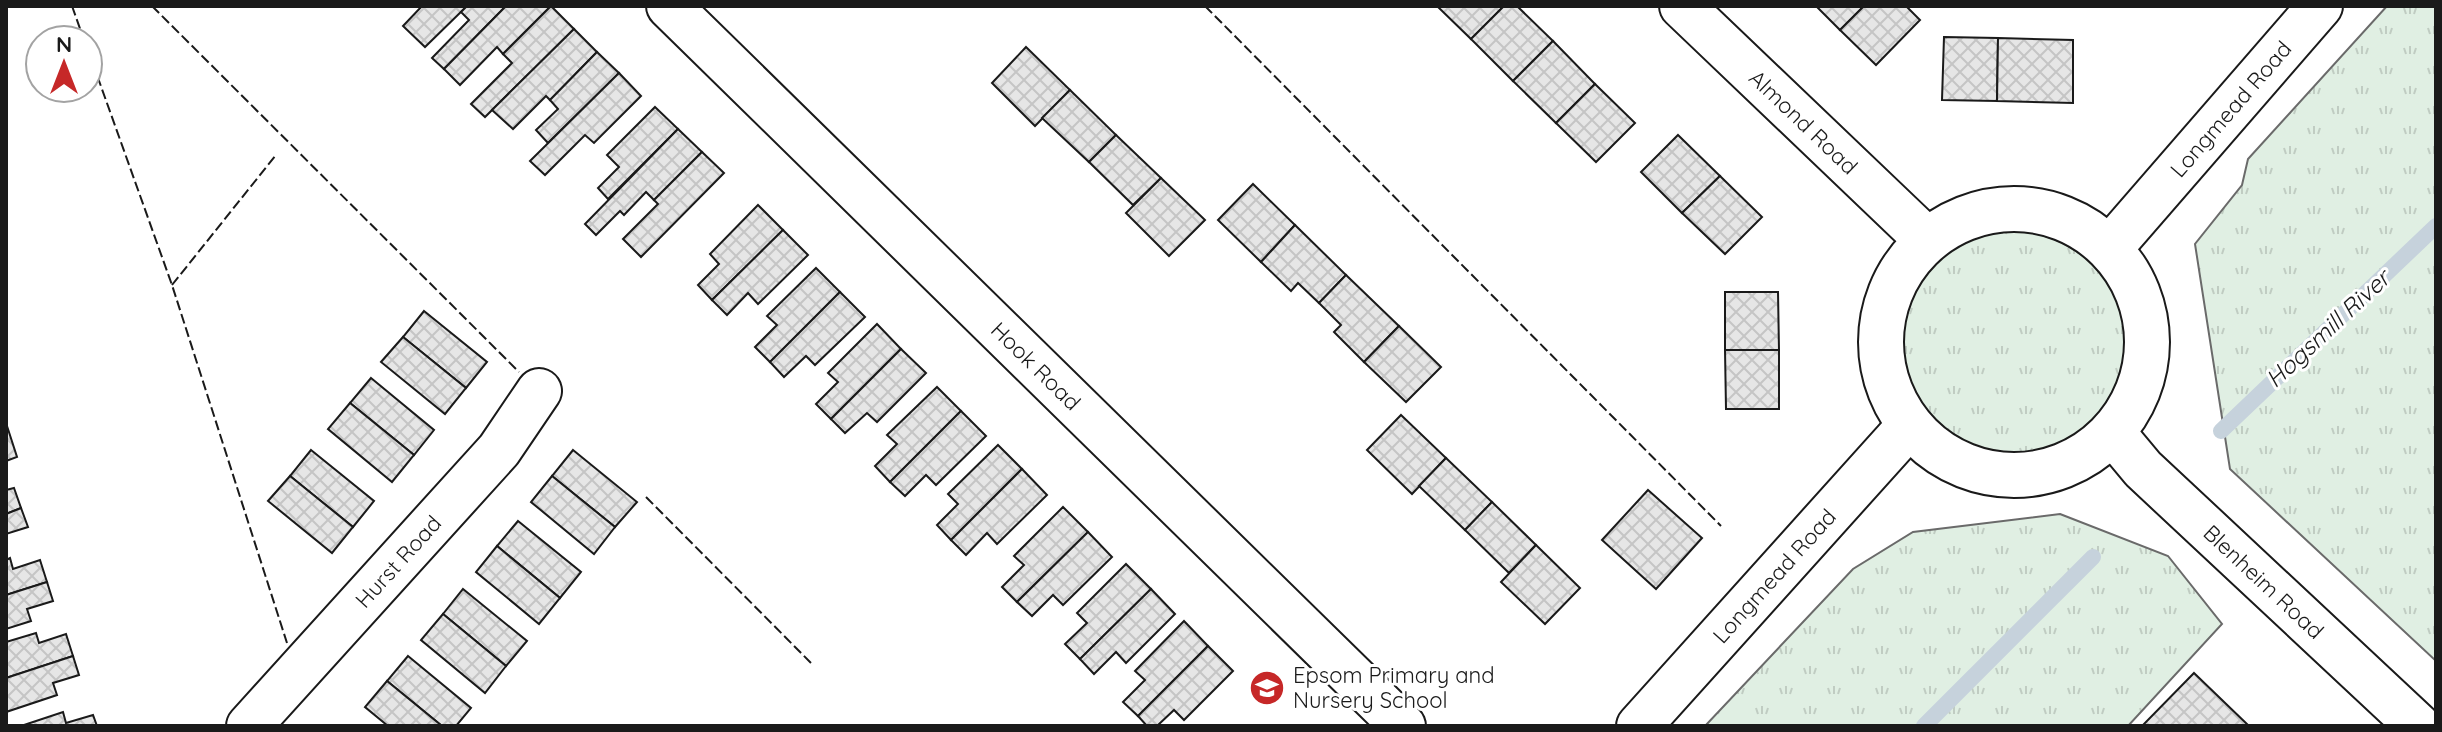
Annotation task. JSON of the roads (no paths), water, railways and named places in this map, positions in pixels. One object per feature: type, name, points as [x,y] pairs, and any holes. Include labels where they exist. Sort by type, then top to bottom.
[{"type":"street","name":"Hook Road","points":[[669,6],[1403,726]]},
{"type":"street","name":"Almond Road","points":[[1682,6],[1926,239]]},
{"type":"street","name":"Longmead Road","points":[[2110,248],[2320,6]]},
{"type":"street","points":[[2032,208],[2076,223],[2110,248],[2137,287],[2148,328],[2145,375],[2113,433],[2075,462],[2030,476],[1993,475],[1949,460],[1909,426],[1886,386],[1880,325],[1894,280],[1926,239],[1966,216],[2032,208]]},
{"type":"street","name":"Hurst Road","points":[[249,726],[499,450],[539,391]]},
{"type":"street","name":"Longmead Road","points":[[1639,726],[1909,426]]},
{"type":"street","name":"Blenheim Road","points":[[2113,433],[2143,469],[2418,726]]},
{"type":"waterway","name":"Hogsmill River","points":[[2221,431],[2436,226]]},
{"type":"waterway","name":"Hogsmill River","points":[[1924,726],[2093,557]]},
{"type":"place","name":"Epsom Primary and Nursery School","points":[[1267,688]]}]
